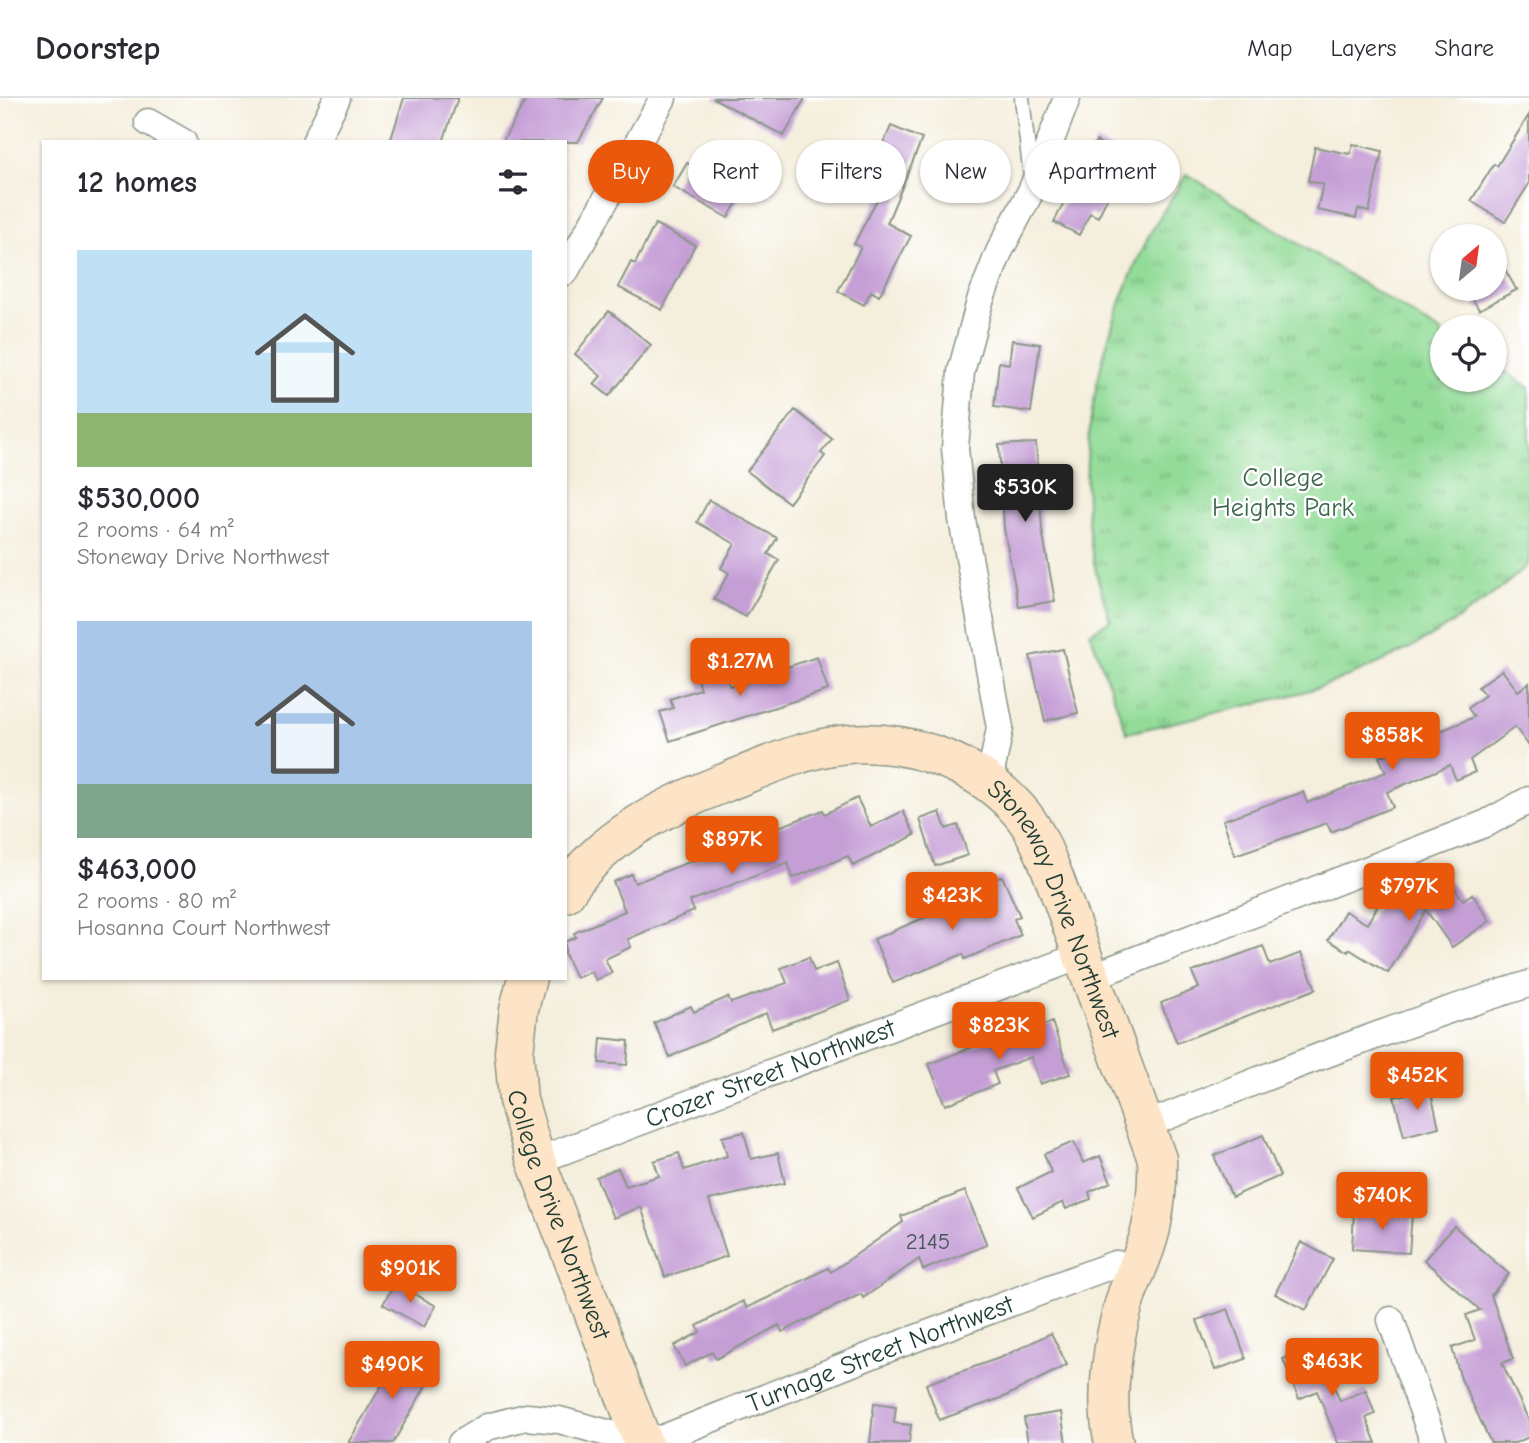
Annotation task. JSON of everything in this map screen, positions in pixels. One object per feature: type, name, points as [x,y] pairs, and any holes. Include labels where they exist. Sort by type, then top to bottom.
[{"type":"street","points":[[317,140],[337,98]]},
{"type":"street","points":[[567,268],[663,98]]},
{"type":"street","name":"Stoneway Drive Northwest","points":[[1051,140],[1067,98]]},
{"type":"street","points":[[148,121],[180,140]]},
{"type":"street","name":"Stoneway Drive Northwest","points":[[1025,202],[999,252],[980,301],[961,372],[955,448],[962,519],[1000,728],[989,782],[1017,807],[1040,842],[1157,1158],[1158,1195],[1150,1232],[1126,1296],[1109,1386],[1109,1424],[1114,1443]]},
{"type":"street","points":[[567,890],[577,875],[598,854],[629,829],[694,795],[795,756],[841,745],[881,744],[907,747],[959,765],[989,782]]},
{"type":"street","name":"Crozer Street Northwest","points":[[536,1161],[1487,823],[1529,800]]},
{"type":"street","name":"College Drive Northwest","points":[[526,980],[519,1010],[514,1052],[519,1100],[536,1161],[642,1440]]},
{"type":"street","points":[[1146,1125],[1436,1013],[1529,984]]},
{"type":"street","name":"Turnage Street Northwest","points":[[461,1443],[487,1427],[526,1417],[559,1420],[642,1440],[662,1439],[895,1346],[1115,1264],[1138,1266]]},
{"type":"street","points":[[1391,1320],[1434,1443]]},
{"type":"lane","points":[[1022,98],[1027,140]]},
{"type":"green space","name":"College Heights Park","points":[[1187,174],[1430,326],[1430,392],[1507,392],[1507,373],[1529,387],[1529,564],[1485,601],[1438,632],[1361,671],[1291,696],[1127,733],[1090,633],[1110,620],[1095,566],[1088,517],[1086,476],[1089,435],[1095,394],[1116,314],[1148,238],[1169,203],[1180,203],[1180,185]]},
{"type":"building","points":[[404,98],[458,98],[444,140],[391,140]]},
{"type":"building","points":[[527,98],[603,98],[578,142],[503,140]]},
{"type":"building","points":[[713,98],[805,98],[784,136]]},
{"type":"building","points":[[1529,115],[1529,184],[1505,222],[1471,201]]},
{"type":"building","points":[[891,126],[922,139],[906,177],[906,140],[885,140]]},
{"type":"building","points":[[1353,144],[1382,151],[1369,212],[1358,209],[1356,218],[1317,210],[1323,184],[1308,181],[1315,147],[1350,154]]},
{"type":"building","points":[[688,164],[688,195],[674,188]]},
{"type":"building","points":[[701,203],[737,203],[728,218]]},
{"type":"building","points":[[875,203],[895,203],[887,223],[911,236],[879,296],[871,291],[864,305],[838,291],[861,247],[854,244]]},
{"type":"building","points":[[1064,203],[1105,203],[1098,217],[1090,213],[1079,235],[1054,222]]},
{"type":"building","points":[[655,224],[695,245],[662,310],[618,287],[631,262],[635,264]]},
{"type":"building","points":[[1507,273],[1516,289],[1507,295]]},
{"type":"building","points":[[1474,301],[1496,301],[1479,310]]},
{"type":"building","points":[[609,311],[651,345],[609,396],[594,384],[601,376],[575,354]]},
{"type":"building","points":[[1012,340],[1040,344],[1031,412],[994,407],[999,362],[1009,364]]},
{"type":"building","points":[[795,410],[832,439],[821,453],[825,456],[789,503],[747,471]]},
{"type":"building","points":[[1036,443],[1042,530],[1055,601],[1019,607],[1004,529],[999,445]]},
{"type":"building","points":[[709,500],[777,538],[768,554],[779,560],[746,617],[714,599],[729,573],[721,568],[735,544],[697,522]]},
{"type":"building","points":[[1063,649],[1078,713],[1045,721],[1030,656]]},
{"type":"building","points":[[817,657],[828,690],[670,741],[660,712],[673,708],[670,699],[700,689],[697,679],[724,670],[730,686]]},
{"type":"building","points":[[1502,670],[1518,691],[1529,683],[1529,746],[1515,727],[1470,760],[1475,772],[1456,780],[1450,765],[1387,792],[1393,807],[1331,832],[1327,823],[1235,855],[1223,820],[1303,792],[1307,803],[1386,772],[1379,757],[1474,717],[1468,708],[1485,695],[1478,687]]},
{"type":"building","points":[[857,798],[871,827],[903,811],[915,835],[853,866],[848,856],[793,878],[788,863],[690,901],[694,911],[628,939],[631,947],[605,959],[612,973],[596,980],[591,972],[576,978],[567,958],[567,941],[576,937],[574,933],[625,911],[613,882],[631,874],[635,883],[823,810],[825,814]]},
{"type":"building","points":[[940,812],[946,829],[958,825],[968,855],[935,866],[920,819]]},
{"type":"building","points":[[1451,869],[1446,876],[1463,900],[1472,894],[1490,921],[1452,947],[1426,910],[1388,973],[1349,949],[1348,952],[1328,940],[1345,911],[1367,924],[1383,897],[1398,906]]},
{"type":"building","points":[[1002,876],[1020,916],[1014,919],[1021,935],[965,959],[963,954],[893,983],[874,939],[964,901],[961,894]]},
{"type":"building","points":[[1263,946],[1270,965],[1301,953],[1316,989],[1177,1043],[1161,1003],[1199,988],[1192,972]]},
{"type":"building","points":[[809,957],[814,971],[837,963],[850,1000],[772,1029],[766,1013],[670,1057],[654,1023],[691,1006],[694,1012],[728,997],[731,1003],[787,983],[781,968]]},
{"type":"building","points":[[1052,1022],[1070,1074],[1040,1084],[1031,1057],[993,1071],[998,1084],[945,1105],[929,1064],[1012,1029],[1014,1035]]},
{"type":"building","points":[[601,1038],[629,1041],[627,1065],[599,1063]]},
{"type":"building","points":[[1430,1089],[1439,1127],[1404,1136],[1394,1097]]},
{"type":"building","points":[[744,1132],[751,1159],[778,1153],[785,1183],[709,1200],[727,1256],[665,1277],[641,1207],[613,1218],[596,1177],[618,1168],[626,1186],[659,1176],[654,1161],[679,1153],[684,1170],[727,1156],[722,1137]]},
{"type":"building","points":[[1263,1135],[1280,1176],[1232,1197],[1214,1156]]},
{"type":"building","points":[[1074,1142],[1083,1163],[1100,1156],[1111,1182],[1089,1192],[1091,1199],[1066,1209],[1063,1202],[1033,1217],[1018,1188],[1051,1172],[1044,1154]]},
{"type":"building","points":[[965,1191],[987,1245],[923,1270],[919,1259],[863,1298],[861,1294],[782,1332],[779,1325],[716,1359],[712,1352],[685,1366],[674,1346],[700,1332],[697,1326],[743,1301],[747,1308],[828,1268],[831,1272],[903,1222],[901,1216]]},
{"type":"building","points":[[1354,1211],[1412,1215],[1409,1253],[1352,1249]]},
{"type":"building","points":[[1454,1226],[1509,1274],[1491,1295],[1513,1359],[1502,1363],[1529,1421],[1529,1437],[1515,1443],[1491,1443],[1461,1379],[1452,1348],[1475,1340],[1466,1315],[1480,1310],[1424,1260]]},
{"type":"building","points":[[1301,1242],[1333,1259],[1306,1310],[1275,1294]]},
{"type":"building","points":[[395,1283],[436,1306],[424,1327],[383,1304]]},
{"type":"building","points":[[1228,1309],[1246,1359],[1215,1370],[1197,1320]]},
{"type":"building","points":[[1051,1333],[1067,1365],[1004,1397],[939,1420],[926,1384],[1002,1357]]},
{"type":"building","points":[[1318,1346],[1340,1401],[1366,1390],[1375,1414],[1366,1418],[1376,1443],[1338,1443],[1317,1391],[1299,1399],[1283,1359]]},
{"type":"building","points":[[391,1351],[432,1375],[393,1443],[348,1443],[383,1383],[375,1378]]},
{"type":"building","points":[[874,1403],[896,1406],[894,1423],[911,1425],[909,1443],[870,1443]]},
{"type":"building","points":[[1061,1412],[1066,1443],[1028,1443],[1024,1418]]}]
